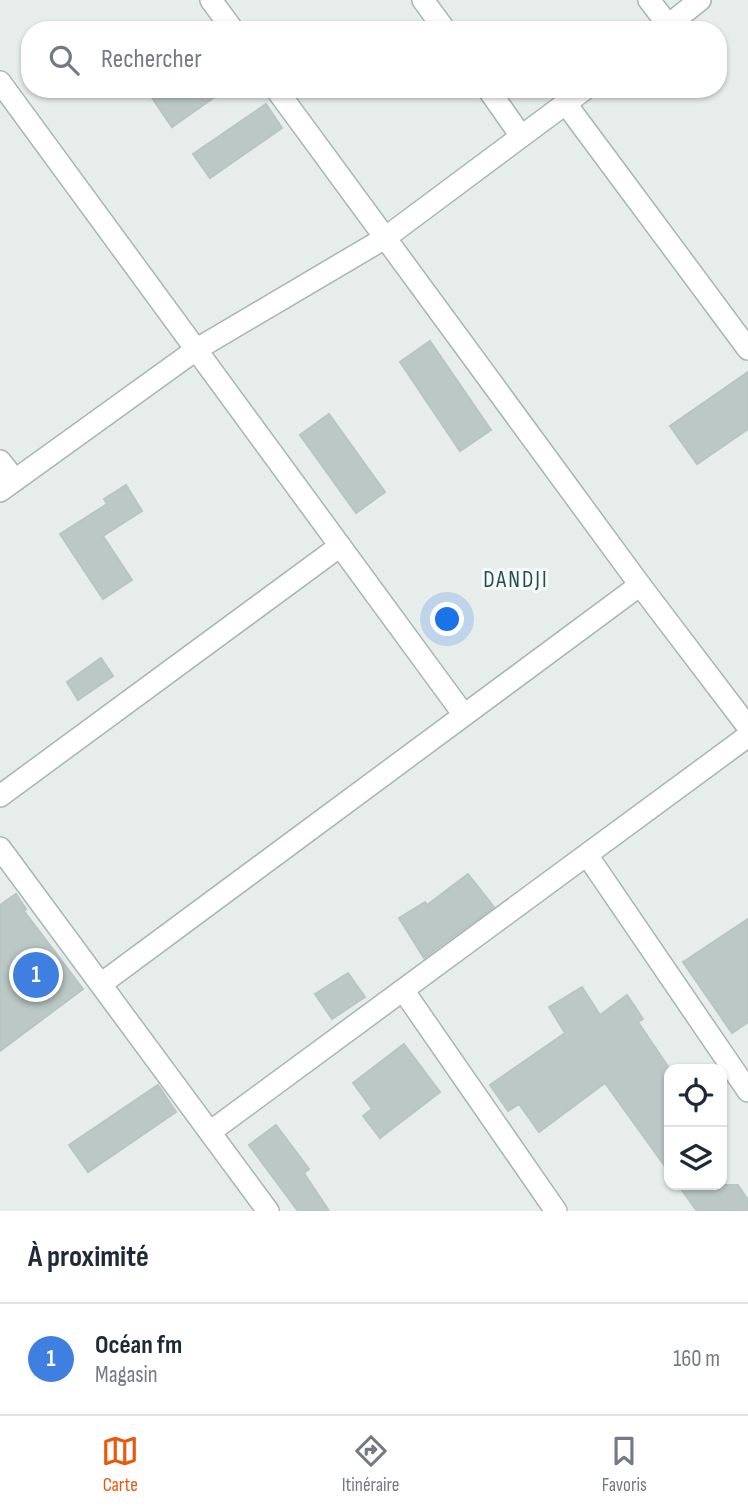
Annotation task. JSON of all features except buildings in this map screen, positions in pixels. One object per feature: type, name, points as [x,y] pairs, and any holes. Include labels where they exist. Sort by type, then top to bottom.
[{"type":"street","points":[[211,0],[226,21]]},
{"type":"street","points":[[423,0],[438,21]]},
{"type":"street","points":[[649,0],[661,21]]},
{"type":"street","points":[[673,21],[700,0]]},
{"type":"street","points":[[0,82],[464,715]]},
{"type":"street","points":[[283,98],[640,585],[748,727]]},
{"type":"street","points":[[494,98],[521,136]]},
{"type":"street","points":[[0,461],[7,486],[197,349],[385,238],[574,98]]},
{"type":"street","points":[[566,104],[748,349]]},
{"type":"street","points":[[0,796],[340,546]]},
{"type":"street","points":[[100,984],[640,585]]},
{"type":"street","points":[[210,1132],[748,736]]},
{"type":"street","points":[[0,848],[268,1211]]},
{"type":"street","points":[[587,855],[748,1091]]},
{"type":"street","points":[[403,990],[556,1211]]},
{"type":"place","name":"Océan fm","points":[[36,975]]},
{"type":"district","name":"DANDJI","points":[[516,580]]}]
